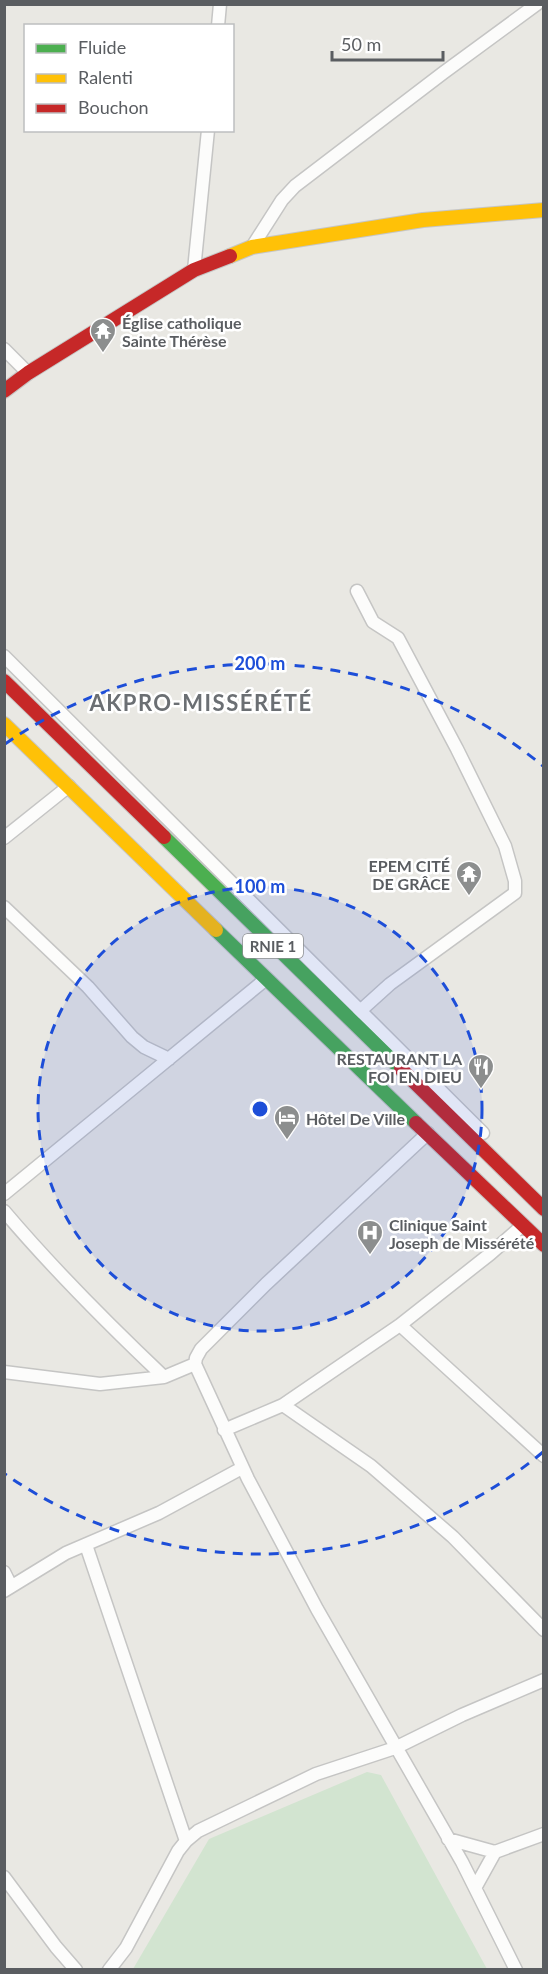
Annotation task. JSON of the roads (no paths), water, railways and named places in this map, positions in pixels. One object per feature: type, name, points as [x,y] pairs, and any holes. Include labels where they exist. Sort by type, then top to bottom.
[{"type":"main road","points":[[4,391],[28,373],[194,270],[252,247],[423,220],[543,210]]},
{"type":"main road","name":"RNIE 1","points":[[4,681],[370,1059],[428,1133],[543,1245]]},
{"type":"main road","name":"RNIE 1","points":[[4,724],[266,979],[370,1059],[543,1209]]},
{"type":"street","points":[[218,24],[220,4]]},
{"type":"street","points":[[252,247],[282,200],[295,186],[442,73],[537,4]]},
{"type":"street","points":[[194,270],[208,132]]},
{"type":"street","points":[[4,349],[28,373]]},
{"type":"street","points":[[357,591],[373,622],[398,638],[458,749],[505,846],[515,881],[515,893],[390,984],[359,1012]]},
{"type":"street","points":[[4,656],[543,1193]]},
{"type":"street","points":[[4,838],[69,786]]},
{"type":"street","points":[[4,907],[88,987],[132,1037],[144,1047],[169,1059]]},
{"type":"street","points":[[4,1194],[266,979]]},
{"type":"street","points":[[428,1133],[241,1308],[201,1349],[195,1364],[242,1468],[317,1609],[475,1888],[516,1970]]},
{"type":"street","points":[[4,1211],[43,1257],[164,1377]]},
{"type":"street","points":[[224,1430],[283,1406],[400,1324],[490,1254],[523,1225]]},
{"type":"street","points":[[400,1324],[543,1456]]},
{"type":"street","points":[[4,1372],[100,1384],[164,1377],[195,1364]]},
{"type":"street","points":[[283,1406],[371,1466],[453,1537],[543,1630]]},
{"type":"street","points":[[4,1572],[8,1588],[66,1553],[159,1513],[242,1468]]},
{"type":"street","points":[[86,1545],[186,1841]]},
{"type":"street","points":[[109,1970],[126,1948],[178,1851],[198,1831],[316,1774],[395,1748],[462,1715],[543,1680]]},
{"type":"street","points":[[448,1839],[495,1852],[543,1834]]},
{"type":"street","points":[[475,1888],[495,1852]]},
{"type":"street","points":[[4,1877],[76,1970]]},
{"type":"place","name":"Église catholique Sainte Thérèse","points":[[103,354]]},
{"type":"place","name":"EPEM CITÉ DE GRÂCE","points":[[469,897]]},
{"type":"place","name":"RESTAURANT LA FOI EN DIEU","points":[[481,1090]]},
{"type":"place","name":"Hôtel De Ville","points":[[287,1141]]},
{"type":"place","name":"Clinique Saint Joseph de Missérété","points":[[370,1256]]},
{"type":"district","name":"AKPRO-MISSÉRÉTÉ","points":[[201,702]]}]
